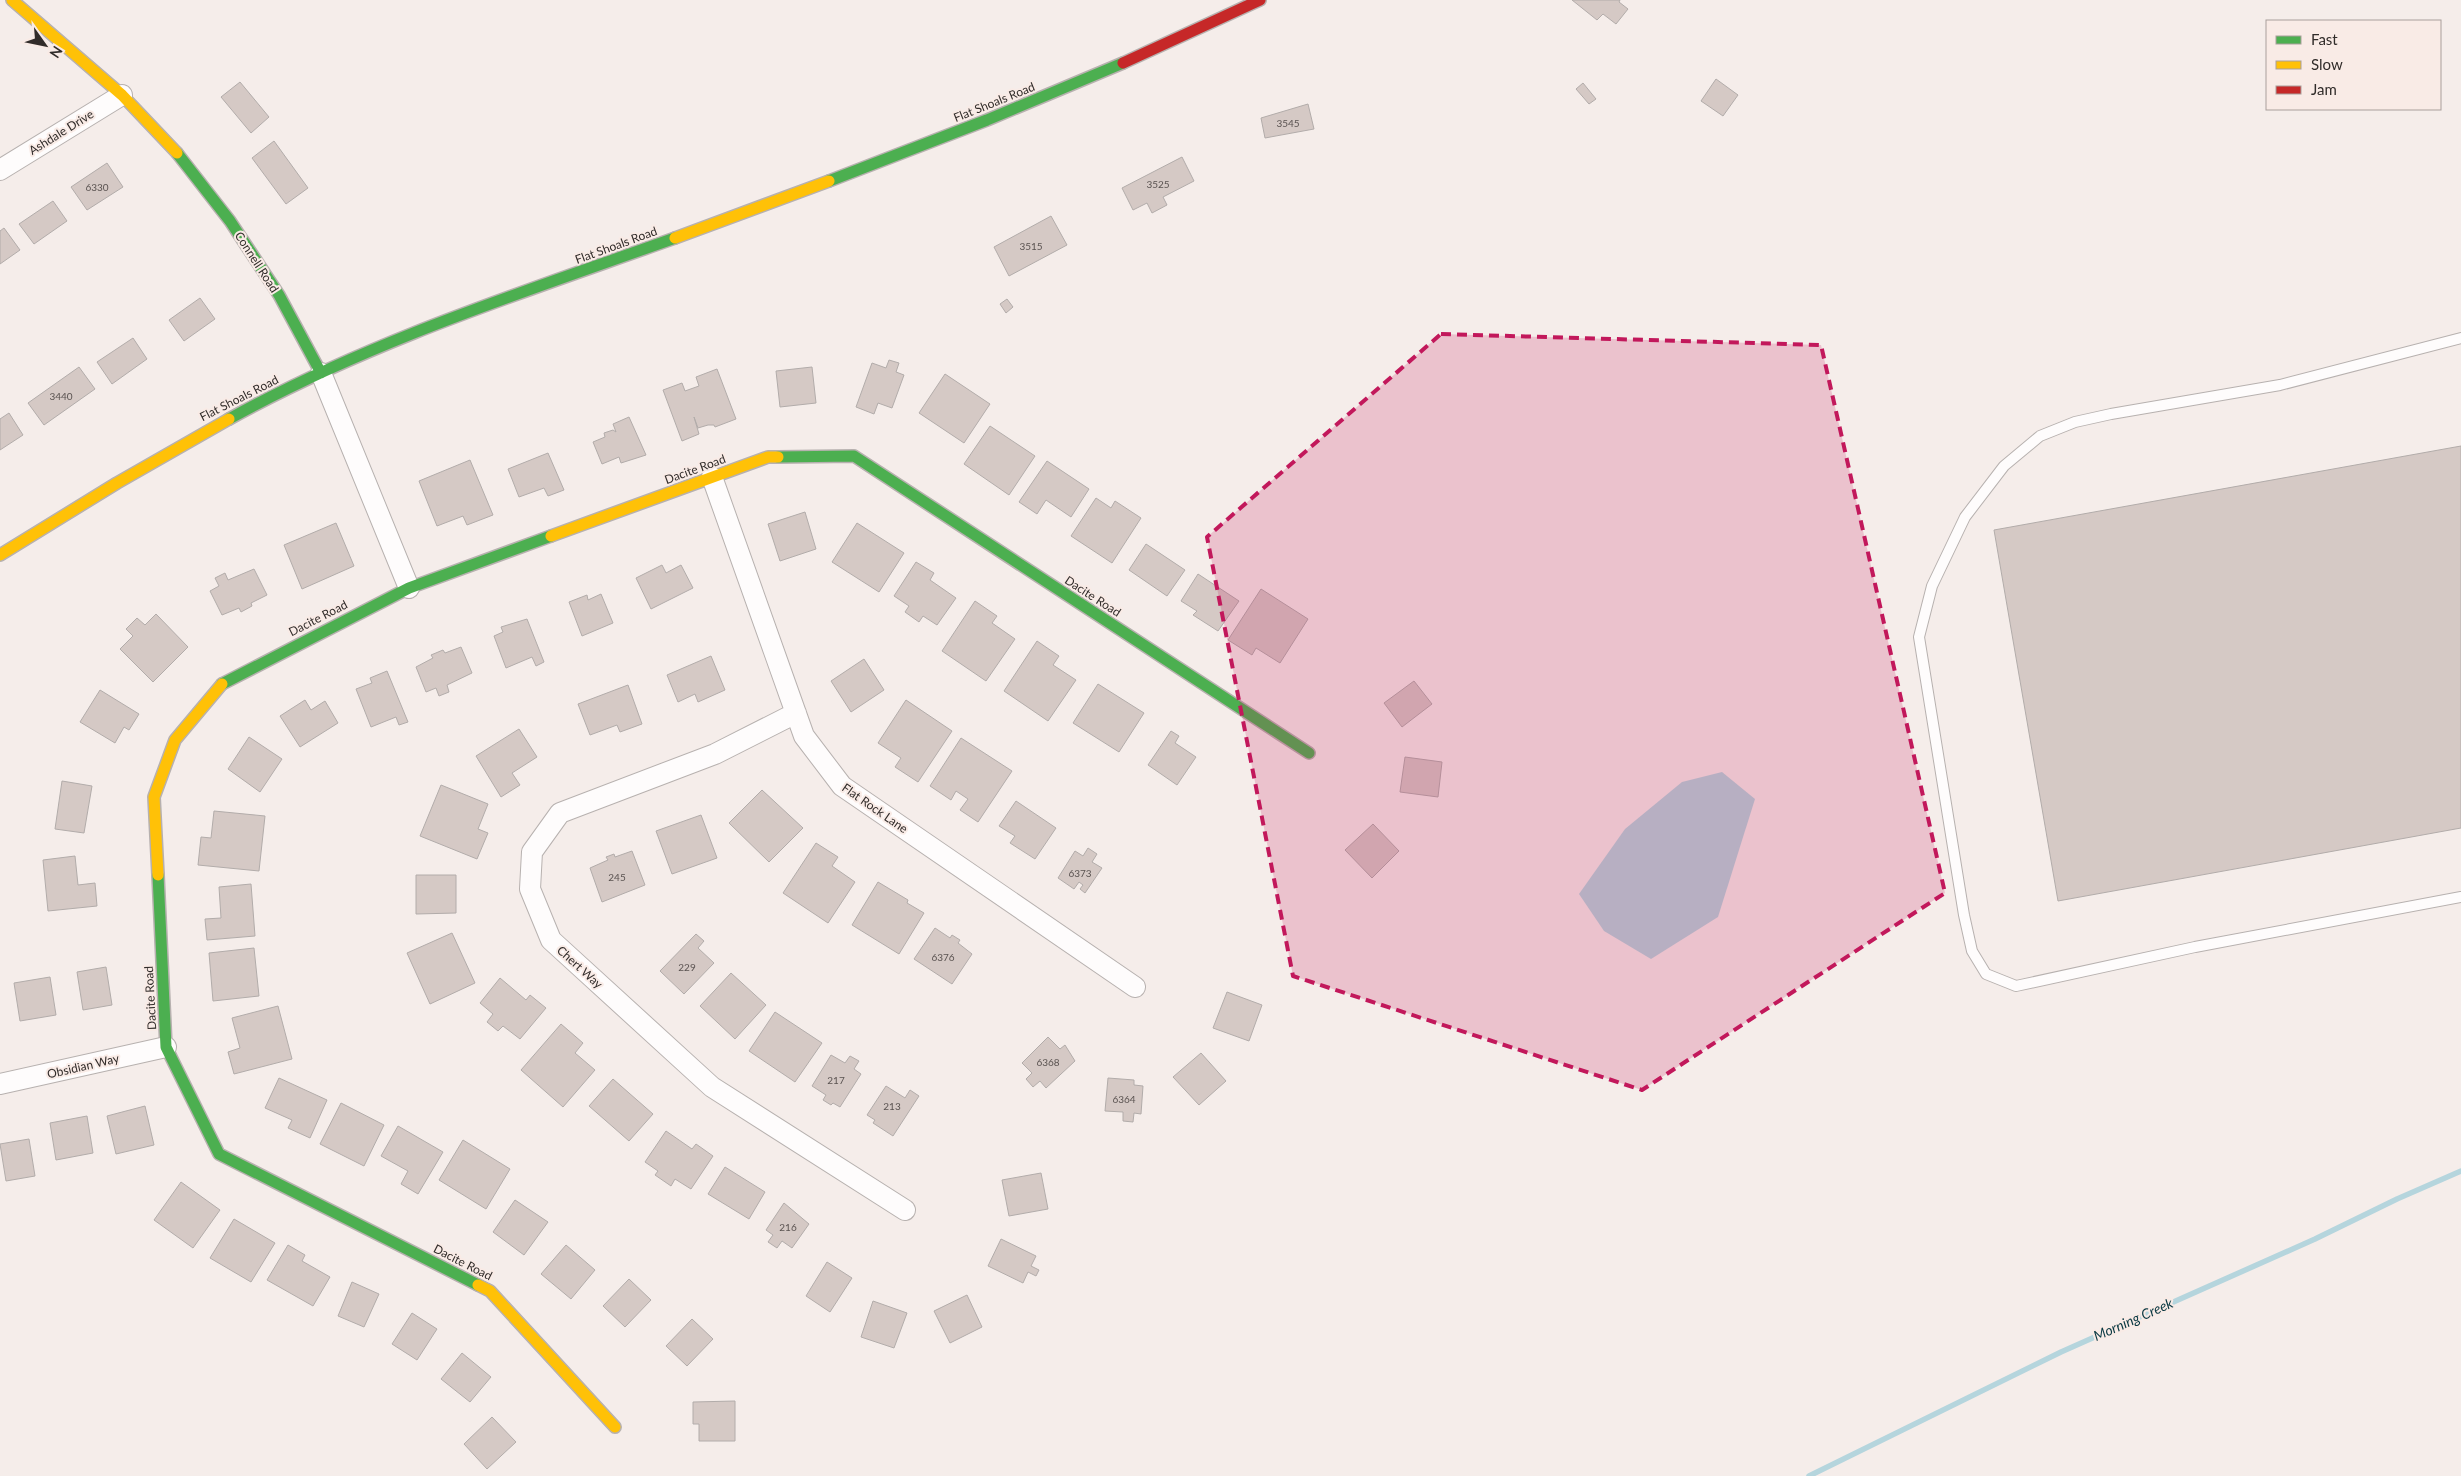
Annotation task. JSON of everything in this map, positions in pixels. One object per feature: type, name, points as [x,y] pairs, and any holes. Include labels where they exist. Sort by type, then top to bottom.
[{"type":"street","name":"Connell Road","points":[[12,0],[122,94],[176,152],[230,221],[279,295],[321,372],[409,588]]},
{"type":"street","name":"Flat Shoals Road","points":[[0,555],[137,470],[230,417],[321,372],[424,329],[821,186],[1004,114],[1260,0]]},
{"type":"street","name":"Ashdale Drive","points":[[0,170],[122,94]]},
{"type":"street","name":"Dacite Road","points":[[615,1427],[490,1291],[219,1154],[166,1047],[154,797],[175,740],[224,681],[409,588],[768,457],[854,456],[1309,753]]},
{"type":"street","name":"Flat Rock Lane","points":[[712,478],[804,736],[842,786],[1135,987]]},
{"type":"street","name":"Chert Way","points":[[796,713],[715,754],[560,813],[532,852],[530,889],[551,940],[712,1087],[906,1210]]},
{"type":"street","name":"Obsidian Way","points":[[0,1084],[166,1047]]},
{"type":"lane","points":[[2461,338],[2280,385],[2084,420],[2040,436],[2004,466],[1965,517],[1932,586],[1918,638],[1964,915],[1972,951],[1986,974],[2016,986],[2195,947],[2461,897]]},
{"type":"highlighted area","points":[[1441,334],[1821,345],[1945,893],[1642,1090],[1293,976],[1207,537]]},
{"type":"water","points":[[1722,772],[1755,799],[1718,917],[1651,959],[1604,931],[1579,894],[1625,829],[1682,782]]},
{"type":"building","points":[[1572,0],[1620,0],[1619,2],[1628,9],[1616,24],[1603,14],[1597,20]]},
{"type":"building","points":[[1716,79],[1738,95],[1723,116],[1701,101]]},
{"type":"building","points":[[240,82],[269,117],[251,133],[221,97]]},
{"type":"building","points":[[1583,83],[1596,99],[1589,104],[1576,89]]},
{"type":"building","points":[[1308,104],[1314,129],[1265,138],[1261,118]]},
{"type":"building","points":[[274,141],[308,188],[286,204],[252,158]]},
{"type":"building","points":[[1182,157],[1194,181],[1163,197],[1167,205],[1152,213],[1147,203],[1133,210],[1122,188]]},
{"type":"building","points":[[107,163],[123,187],[87,210],[71,187]]},
{"type":"building","points":[[53,201],[67,221],[34,244],[19,224]]},
{"type":"building","points":[[1051,216],[1067,245],[1009,276],[994,247]]},
{"type":"building","points":[[4,228],[20,250],[0,264],[0,231]]},
{"type":"building","points":[[200,298],[215,319],[184,341],[169,320]]},
{"type":"building","points":[[1007,299],[1013,307],[1006,313],[1000,304]]},
{"type":"building","points":[[133,338],[147,359],[112,384],[97,362]]},
{"type":"building","points":[[889,360],[899,363],[896,372],[904,375],[892,408],[878,403],[874,414],[856,407],[872,363],[886,368]]},
{"type":"building","points":[[79,367],[95,389],[44,425],[28,403]]},
{"type":"building","points":[[812,367],[816,403],[780,407],[776,371]]},
{"type":"building","points":[[717,369],[736,419],[715,427],[714,425],[708,425],[698,428],[694,417],[699,434],[682,441],[663,390],[682,383],[685,391],[699,386],[696,377]]},
{"type":"building","points":[[945,374],[990,404],[964,443],[919,413]]},
{"type":"building","points":[[9,413],[23,435],[0,450],[0,419]]},
{"type":"building","points":[[629,417],[646,455],[621,463],[619,457],[602,464],[593,442],[605,437],[604,433],[613,430],[616,432],[613,424]]},
{"type":"building","points":[[990,426],[1035,456],[1009,495],[964,464]]},
{"type":"building","points":[[2461,446],[2461,828],[2058,901],[1994,530]]},
{"type":"building","points":[[548,453],[564,490],[548,496],[544,488],[519,497],[508,469]]},
{"type":"building","points":[[470,460],[493,515],[467,525],[463,516],[437,526],[419,481]]},
{"type":"building","points":[[1047,461],[1089,489],[1071,517],[1046,500],[1037,514],[1019,502]]},
{"type":"building","points":[[1096,498],[1111,508],[1115,501],[1141,518],[1112,563],[1071,536]]},
{"type":"building","points":[[805,512],[816,549],[780,561],[768,524]]},
{"type":"building","points":[[336,523],[354,566],[302,589],[284,545]]},
{"type":"building","points":[[857,523],[904,553],[879,592],[832,562]]},
{"type":"building","points":[[1146,544],[1185,570],[1167,596],[1129,570]]},
{"type":"building","points":[[916,562],[934,573],[930,580],[956,598],[937,625],[923,616],[919,622],[905,612],[909,606],[894,596]]},
{"type":"building","points":[[662,565],[666,573],[681,565],[693,588],[651,609],[636,578]]},
{"type":"building","points":[[254,569],[267,595],[251,603],[252,606],[241,612],[239,608],[222,615],[210,591],[219,586],[215,578],[225,573],[228,580]]},
{"type":"building","points":[[1198,574],[1239,601],[1218,631],[1193,615],[1197,611],[1181,601]]},
{"type":"building","points":[[1261,589],[1308,619],[1280,663],[1256,648],[1252,655],[1228,640]]},
{"type":"building","points":[[601,594],[613,623],[582,636],[569,602],[587,595],[588,600]]},
{"type":"building","points":[[975,601],[997,616],[992,623],[1015,639],[986,681],[942,651]]},
{"type":"building","points":[[156,614],[188,647],[153,682],[120,649],[133,636],[126,629],[137,618],[145,625]]},
{"type":"building","points":[[527,619],[544,662],[536,666],[532,657],[506,668],[494,636],[503,632],[501,627]]},
{"type":"building","points":[[1037,641],[1059,656],[1053,665],[1076,680],[1048,721],[1004,691]]},
{"type":"building","points":[[461,647],[472,673],[447,685],[449,692],[439,696],[436,688],[426,692],[416,667],[433,658],[431,655],[443,650],[445,653]]},
{"type":"building","points":[[711,656],[725,690],[698,702],[695,694],[678,702],[667,675]]},
{"type":"building","points":[[864,659],[884,690],[851,712],[831,681]]},
{"type":"building","points":[[387,671],[408,722],[399,725],[396,717],[371,727],[356,689],[372,683],[370,678]]},
{"type":"building","points":[[1414,681],[1432,704],[1402,727],[1384,703]]},
{"type":"building","points":[[1098,684],[1144,713],[1119,752],[1073,723]]},
{"type":"building","points":[[628,685],[642,724],[620,732],[617,725],[590,735],[578,704]]},
{"type":"building","points":[[100,690],[139,714],[129,730],[124,727],[115,743],[80,722]]},
{"type":"building","points":[[305,700],[311,710],[325,701],[338,723],[300,747],[280,716]]},
{"type":"building","points":[[906,700],[952,731],[918,782],[895,767],[901,758],[878,743]]},
{"type":"building","points":[[519,729],[537,757],[512,773],[520,785],[501,797],[476,756]]},
{"type":"building","points":[[1171,731],[1179,736],[1175,743],[1196,757],[1177,785],[1148,765]]},
{"type":"building","points":[[249,737],[282,759],[260,792],[228,769]]},
{"type":"building","points":[[961,738],[1012,771],[978,822],[960,810],[968,799],[956,791],[951,800],[930,786]]},
{"type":"building","points":[[1405,757],[1442,762],[1438,797],[1400,792]]},
{"type":"building","points":[[62,781],[92,786],[84,833],[55,829]]},
{"type":"building","points":[[441,785],[488,804],[478,829],[488,833],[477,859],[420,836]]},
{"type":"building","points":[[762,790],[803,828],[769,862],[729,823]]},
{"type":"building","points":[[1016,801],[1056,828],[1035,859],[1010,843],[1015,836],[999,826]]},
{"type":"building","points":[[214,811],[265,816],[259,871],[198,865],[201,837],[211,838]]},
{"type":"building","points":[[701,815],[717,858],[672,874],[656,831]]},
{"type":"building","points":[[1373,824],[1399,851],[1372,878],[1345,850]]},
{"type":"building","points":[[816,843],[838,857],[832,866],[855,882],[828,923],[783,893]]},
{"type":"building","points":[[1088,848],[1097,854],[1092,862],[1102,868],[1085,893],[1080,889],[1083,885],[1079,882],[1074,889],[1058,878],[1075,851],[1083,856]]},
{"type":"building","points":[[632,851],[645,885],[602,902],[590,868],[608,860],[606,857],[614,854],[615,857]]},
{"type":"building","points":[[75,856],[78,885],[95,883],[97,906],[48,911],[43,860]]},
{"type":"building","points":[[416,875],[456,875],[456,913],[416,914]]},
{"type":"building","points":[[878,882],[908,900],[907,903],[924,913],[899,954],[852,925]]},
{"type":"building","points":[[251,884],[255,936],[207,940],[205,919],[221,918],[219,887]]},
{"type":"building","points":[[935,928],[950,938],[952,935],[960,940],[958,943],[972,954],[952,984],[914,959]]},
{"type":"building","points":[[452,933],[475,983],[430,1004],[407,953]]},
{"type":"building","points":[[696,934],[704,941],[698,948],[714,963],[684,994],[660,971]]},
{"type":"building","points":[[254,948],[259,996],[213,1001],[209,953]]},
{"type":"building","points":[[106,967],[112,1005],[83,1010],[77,972]]},
{"type":"building","points":[[731,973],[766,1005],[735,1039],[700,1006]]},
{"type":"building","points":[[50,977],[56,1015],[20,1021],[14,983]]},
{"type":"building","points":[[500,978],[526,1000],[530,995],[546,1008],[520,1039],[503,1026],[498,1031],[487,1022],[493,1014],[480,1003]]},
{"type":"building","points":[[1227,992],[1262,1005],[1249,1041],[1213,1028]]},
{"type":"building","points":[[278,1006],[292,1059],[234,1074],[228,1052],[240,1048],[232,1018]]},
{"type":"building","points":[[775,1012],[822,1043],[795,1082],[749,1051]]},
{"type":"building","points":[[561,1024],[583,1043],[575,1053],[595,1070],[563,1107],[521,1070]]},
{"type":"building","points":[[1048,1037],[1060,1049],[1065,1045],[1075,1061],[1046,1088],[1040,1081],[1033,1087],[1026,1079],[1032,1073],[1022,1063]]},
{"type":"building","points":[[1201,1053],[1226,1081],[1199,1105],[1173,1077]]},
{"type":"building","points":[[831,1055],[845,1063],[850,1056],[859,1061],[854,1069],[861,1074],[840,1107],[833,1103],[831,1105],[823,1100],[826,1095],[812,1086]]},
{"type":"building","points":[[279,1078],[327,1100],[310,1138],[288,1128],[292,1120],[265,1108]]},
{"type":"building","points":[[1108,1078],[1134,1080],[1134,1085],[1143,1086],[1141,1114],[1134,1113],[1133,1122],[1123,1121],[1123,1112],[1105,1111]]},
{"type":"building","points":[[613,1079],[653,1114],[629,1141],[589,1106]]},
{"type":"building","points":[[886,1086],[905,1098],[910,1090],[919,1096],[893,1136],[873,1123],[875,1120],[867,1115]]},
{"type":"building","points":[[341,1103],[384,1125],[364,1166],[320,1144]]},
{"type":"building","points":[[145,1106],[154,1145],[116,1154],[107,1116]]},
{"type":"building","points":[[87,1116],[93,1153],[56,1160],[50,1123]]},
{"type":"building","points":[[398,1126],[443,1152],[418,1194],[401,1184],[408,1171],[381,1156]]},
{"type":"building","points":[[666,1131],[692,1149],[696,1144],[713,1156],[691,1189],[675,1179],[671,1186],[655,1175],[658,1171],[645,1162]]},
{"type":"building","points":[[29,1139],[35,1176],[6,1181],[0,1144]]},
{"type":"building","points":[[463,1140],[510,1169],[486,1209],[439,1180]]},
{"type":"building","points":[[725,1167],[765,1192],[749,1219],[708,1194]]},
{"type":"building","points":[[1041,1173],[1048,1209],[1009,1216],[1002,1180]]},
{"type":"building","points":[[181,1182],[220,1210],[193,1248],[154,1220]]},
{"type":"building","points":[[515,1200],[548,1222],[524,1255],[493,1232]]},
{"type":"building","points":[[784,1203],[809,1224],[792,1248],[782,1241],[777,1248],[768,1242],[773,1235],[766,1230]]},
{"type":"building","points":[[234,1219],[275,1243],[251,1282],[210,1258]]},
{"type":"building","points":[[1001,1239],[1036,1256],[1031,1266],[1039,1270],[1036,1276],[1028,1272],[1023,1283],[988,1266]]},
{"type":"building","points":[[288,1245],[305,1255],[302,1261],[330,1277],[313,1306],[267,1280]]},
{"type":"building","points":[[566,1245],[595,1270],[571,1299],[541,1274]]},
{"type":"building","points":[[827,1262],[852,1278],[830,1312],[806,1296]]},
{"type":"building","points":[[629,1279],[651,1300],[625,1327],[603,1306]]},
{"type":"building","points":[[352,1282],[379,1294],[364,1327],[338,1316]]},
{"type":"building","points":[[967,1295],[982,1327],[950,1343],[934,1311]]},
{"type":"building","points":[[873,1301],[907,1313],[894,1348],[861,1337]]},
{"type":"building","points":[[412,1313],[437,1329],[417,1360],[392,1344]]},
{"type":"building","points":[[692,1319],[713,1339],[687,1366],[666,1346]]},
{"type":"building","points":[[462,1353],[491,1377],[470,1402],[441,1379]]},
{"type":"building","points":[[735,1401],[735,1441],[699,1441],[699,1424],[693,1424],[693,1402]]},
{"type":"building","points":[[492,1417],[516,1442],[487,1469],[464,1444]]},
{"type":"waterway","name":"Morning Creek","points":[[1809,1476],[2061,1352],[2315,1239],[2397,1199],[2461,1171]]},
{"type":"traffic: fast","points":[[829,181],[987,120],[1123,63]]},
{"type":"traffic: fast","points":[[177,153],[230,221],[279,295],[321,373]]},
{"type":"traffic: fast","points":[[229,419],[337,365],[392,342],[505,298],[675,238]]},
{"type":"traffic: fast","points":[[778,457],[854,456],[1309,753]]},
{"type":"traffic: fast","points":[[222,684],[409,588],[551,536]]},
{"type":"traffic: fast","points":[[158,875],[166,1047],[219,1154],[478,1285]]},
{"type":"traffic: slow","points":[[12,0],[122,95],[177,153]]},
{"type":"traffic: slow","points":[[675,238],[829,181]]},
{"type":"traffic: slow","points":[[0,555],[117,483],[229,419]]},
{"type":"traffic: slow","points":[[551,536],[768,457],[778,457]]},
{"type":"traffic: slow","points":[[158,875],[154,797],[175,740],[222,684]]},
{"type":"traffic: slow","points":[[478,1285],[490,1291],[615,1427]]},
{"type":"traffic: jam","points":[[1123,63],[1260,0]]}]
